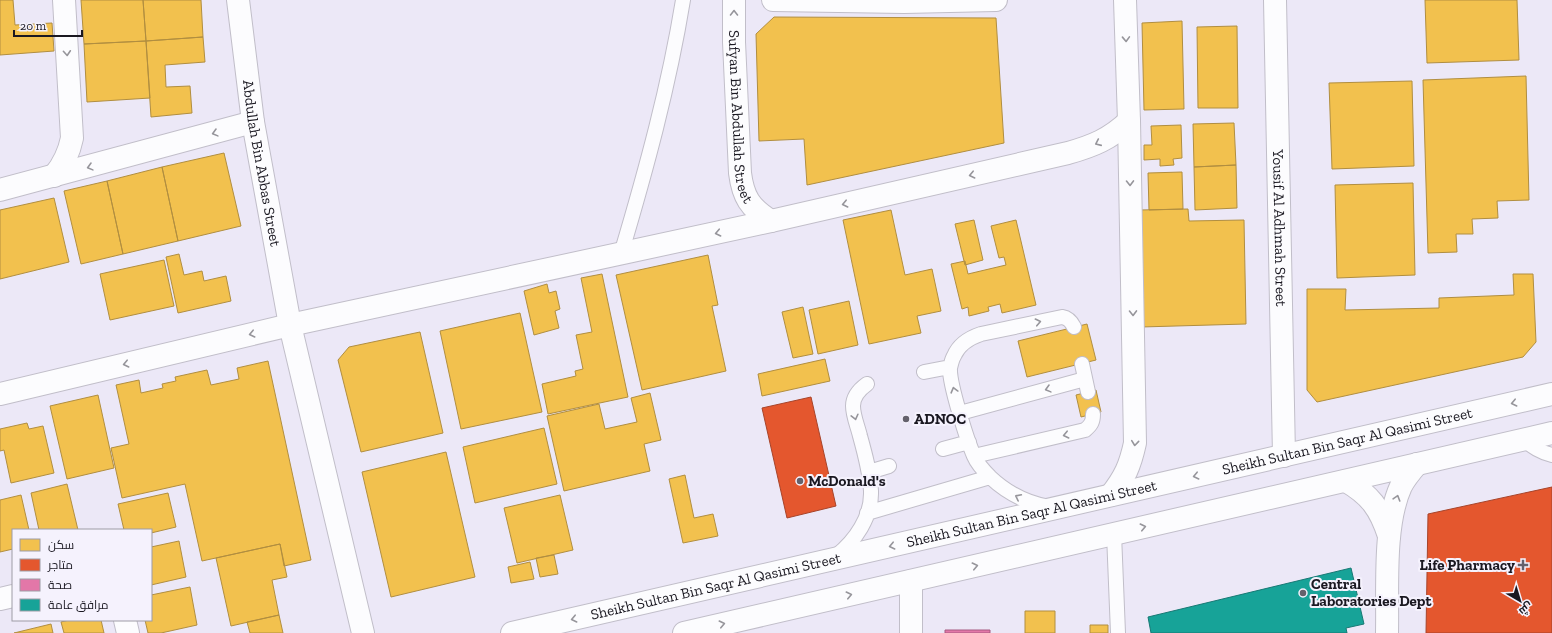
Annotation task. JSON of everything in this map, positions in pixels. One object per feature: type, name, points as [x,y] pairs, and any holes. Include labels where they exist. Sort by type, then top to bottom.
[{"type":"street","points":[[54,176],[63,165],[69,152],[72,138],[64,0]]},
{"type":"street","name":"Abdullah Bin Abbas Street","points":[[238,0],[253,122],[290,325],[363,633]]},
{"type":"street","name":"Sufyan Bin Abdullah Street","points":[[734,0],[734,42],[742,188],[748,202],[758,213],[772,221]]},
{"type":"street","points":[[773,0],[996,0]]},
{"type":"street","points":[[1111,496],[1123,480],[1131,462],[1136,443],[1125,0]]},
{"type":"street","name":"Yousif Al Adhmah Street","points":[[1275,0],[1284,456]]},
{"type":"street","points":[[0,394],[290,325],[772,221],[1085,148],[1101,142],[1129,121]]},
{"type":"street","points":[[0,190],[253,122]]},
{"type":"street","name":"Sheikh Sultan Bin Saqr Al Qasimi Street","points":[[512,633],[1552,394]]},
{"type":"street","points":[[684,633],[1552,433]]},
{"type":"street","points":[[1387,633],[1389,536],[1396,497],[1401,485],[1417,464]]},
{"type":"street","points":[[1346,481],[1361,490],[1374,503],[1384,519],[1389,536]]},
{"type":"street","points":[[911,581],[911,633]]},
{"type":"street","points":[[0,599],[12,596]]},
{"type":"street","points":[[125,621],[128,633]]},
{"type":"lane","points":[[621,254],[644,175],[664,95],[683,0]]},
{"type":"lane","points":[[1055,508],[1037,505],[1004,489],[990,477],[974,456],[960,413],[951,379],[950,367],[960,346],[970,338],[981,334],[1062,317],[1067,318],[1074,327]]},
{"type":"lane","points":[[960,413],[1087,386],[1082,364]]},
{"type":"lane","points":[[924,372],[950,367]]},
{"type":"lane","points":[[831,560],[847,548],[859,531],[867,513],[871,492],[869,472],[853,407],[857,394],[867,384]]},
{"type":"lane","points":[[974,456],[1085,430],[1090,426],[1094,414]]},
{"type":"lane","points":[[1524,440],[1534,448],[1552,455]]},
{"type":"lane","points":[[943,449],[969,442]]},
{"type":"lane","points":[[869,472],[889,466]]},
{"type":"lane","points":[[867,513],[990,477]]},
{"type":"lane","points":[[1114,534],[1118,633]]},
{"type":"building: سكن","points":[[0,0],[13,0],[15,25],[52,23],[54,51],[0,55]]},
{"type":"building: سكن","points":[[81,0],[143,0],[146,41],[84,44]]},
{"type":"building: سكن","points":[[143,0],[201,0],[203,37],[146,41]]},
{"type":"building: سكن","points":[[1425,0],[1517,0],[1519,60],[1427,63]]},
{"type":"building: سكن","points":[[774,17],[996,18],[1004,143],[807,185],[804,139],[759,141],[756,34]]},
{"type":"building: سكن","points":[[1182,21],[1184,109],[1144,110],[1142,23]]},
{"type":"building: سكن","points":[[1237,26],[1238,108],[1198,108],[1197,27]]},
{"type":"building: سكن","points":[[203,37],[205,62],[165,65],[166,87],[190,86],[192,113],[151,117],[146,41]]},
{"type":"building: سكن","points":[[146,41],[150,98],[87,102],[84,44]]},
{"type":"building: سكن","points":[[1526,76],[1529,200],[1497,201],[1498,218],[1472,219],[1473,234],[1456,234],[1457,252],[1428,253],[1423,80]]},
{"type":"building: سكن","points":[[1412,81],[1414,166],[1332,169],[1329,83]]},
{"type":"building: سكن","points":[[1234,123],[1236,165],[1194,167],[1193,124]]},
{"type":"building: سكن","points":[[1181,125],[1182,158],[1173,159],[1174,165],[1160,166],[1160,159],[1144,160],[1144,145],[1152,145],[1151,126]]},
{"type":"building: سكن","points":[[224,153],[241,226],[178,241],[162,167]]},
{"type":"building: سكن","points":[[1236,165],[1237,208],[1195,210],[1194,167]]},
{"type":"building: سكن","points":[[162,167],[178,241],[123,254],[107,181]]},
{"type":"building: سكن","points":[[1182,172],[1183,209],[1149,210],[1148,173]]},
{"type":"building: سكن","points":[[107,181],[123,254],[81,264],[64,191]]},
{"type":"building: سكن","points":[[1413,183],[1415,275],[1337,278],[1335,185]]},
{"type":"building: سكن","points":[[54,198],[69,262],[0,279],[0,210]]},
{"type":"building: سكن","points":[[1188,209],[1189,221],[1244,220],[1246,324],[1141,327],[1139,210]]},
{"type":"building: سكن","points":[[891,210],[905,275],[932,269],[941,311],[917,316],[921,333],[869,344],[843,220]]},
{"type":"building: سكن","points":[[974,220],[983,260],[965,265],[955,224]]},
{"type":"building: سكن","points":[[1016,220],[1036,305],[1002,313],[1000,304],[988,307],[989,311],[969,316],[968,307],[962,309],[951,264],[965,261],[968,274],[1006,265],[1004,257],[999,258],[991,226]]},
{"type":"building: سكن","points":[[179,254],[184,275],[202,271],[204,281],[226,276],[231,301],[178,313],[166,257]]},
{"type":"building: سكن","points":[[708,255],[718,305],[712,306],[726,371],[642,390],[616,275]]},
{"type":"building: سكن","points":[[164,260],[174,306],[110,320],[100,274]]},
{"type":"building: سكن","points":[[602,274],[628,397],[548,414],[542,384],[576,376],[575,371],[583,369],[576,335],[592,332],[581,278]]},
{"type":"building: سكن","points":[[1513,274],[1533,274],[1536,342],[1523,357],[1317,402],[1307,390],[1307,289],[1346,289],[1345,310],[1439,308],[1439,298],[1514,295]]},
{"type":"building: سكن","points":[[547,284],[549,293],[556,291],[560,309],[555,311],[559,328],[534,335],[524,291]]},
{"type":"building: سكن","points":[[849,301],[858,345],[818,354],[809,310]]},
{"type":"building: سكن","points":[[803,307],[813,354],[793,358],[782,312]]},
{"type":"building: سكن","points":[[520,313],[542,412],[461,429],[440,331]]},
{"type":"building: سكن","points":[[1087,324],[1096,360],[1027,377],[1018,341]]},
{"type":"building: سكن","points":[[420,332],[443,433],[361,452],[338,360],[349,347]]},
{"type":"building: سكن","points":[[825,359],[830,381],[762,396],[758,374]]},
{"type":"building: سكن","points":[[268,361],[311,560],[284,566],[280,544],[202,561],[185,484],[122,498],[111,448],[129,444],[116,385],[139,380],[141,393],[163,388],[162,384],[176,381],[175,377],[207,370],[211,385],[239,379],[237,368]]},
{"type":"building: سكن","points":[[1096,390],[1101,412],[1081,417],[1076,395]]},
{"type":"building: سكن","points":[[650,393],[661,440],[644,444],[650,471],[564,491],[547,416],[599,404],[605,429],[637,422],[631,398]]},
{"type":"building: سكن","points":[[98,395],[114,468],[67,479],[50,406]]},
{"type":"building: سكن","points":[[27,423],[29,429],[43,426],[54,473],[11,483],[4,450],[0,451],[0,429]]},
{"type":"building: سكن","points":[[544,428],[557,484],[475,503],[463,447]]},
{"type":"building: سكن","points":[[446,452],[475,577],[391,597],[362,472]]},
{"type":"building: سكن","points":[[685,475],[694,518],[713,514],[718,536],[683,543],[669,479]]},
{"type":"building: سكن","points":[[67,484],[78,529],[39,529],[31,493]]},
{"type":"building: سكن","points":[[168,493],[176,527],[152,533],[152,529],[124,529],[118,504]]},
{"type":"building: سكن","points":[[21,495],[29,529],[12,529],[12,549],[0,552],[0,500]]},
{"type":"building: سكن","points":[[560,495],[573,550],[517,563],[504,508]]},
{"type":"building: سكن","points":[[179,541],[186,577],[152,585],[152,547]]},
{"type":"building: سكن","points":[[280,544],[287,577],[272,580],[279,615],[231,626],[216,558]]},
{"type":"building: سكن","points":[[554,555],[558,574],[540,577],[536,558]]},
{"type":"building: سكن","points":[[530,562],[534,579],[511,583],[508,567]]},
{"type":"building: سكن","points":[[190,587],[197,625],[161,633],[148,633],[145,621],[152,621],[152,595]]},
{"type":"building: سكن","points":[[1025,611],[1055,611],[1055,633],[1025,633]]},
{"type":"building: سكن","points":[[279,615],[283,633],[250,633],[247,622]]},
{"type":"building: سكن","points":[[101,621],[104,633],[64,633],[61,622]]},
{"type":"building: سكن","points":[[51,624],[53,633],[14,633]]},
{"type":"building: سكن","points":[[1090,625],[1108,625],[1108,633],[1090,633]]},
{"type":"building: متاجر","points":[[811,397],[836,506],[787,518],[762,408]]},
{"type":"building: متاجر","points":[[1552,487],[1552,633],[1426,633],[1428,514]]},
{"type":"building: صحة","points":[[945,630],[990,630],[990,633],[945,633]]},
{"type":"building: مرافق عامة","name":"Central Laboratories Dept","points":[[1351,568],[1364,624],[1346,628],[1347,633],[1151,633],[1148,617]]},
{"type":"place","name":"ADNOC","points":[[906,419]]},
{"type":"place","name":"McDonald's","points":[[800,481]]},
{"type":"place","name":"Life Pharmacy","points":[[1523,565]]},
{"type":"place","name":"Central Laboratories Dept","points":[[1303,593]]}]
